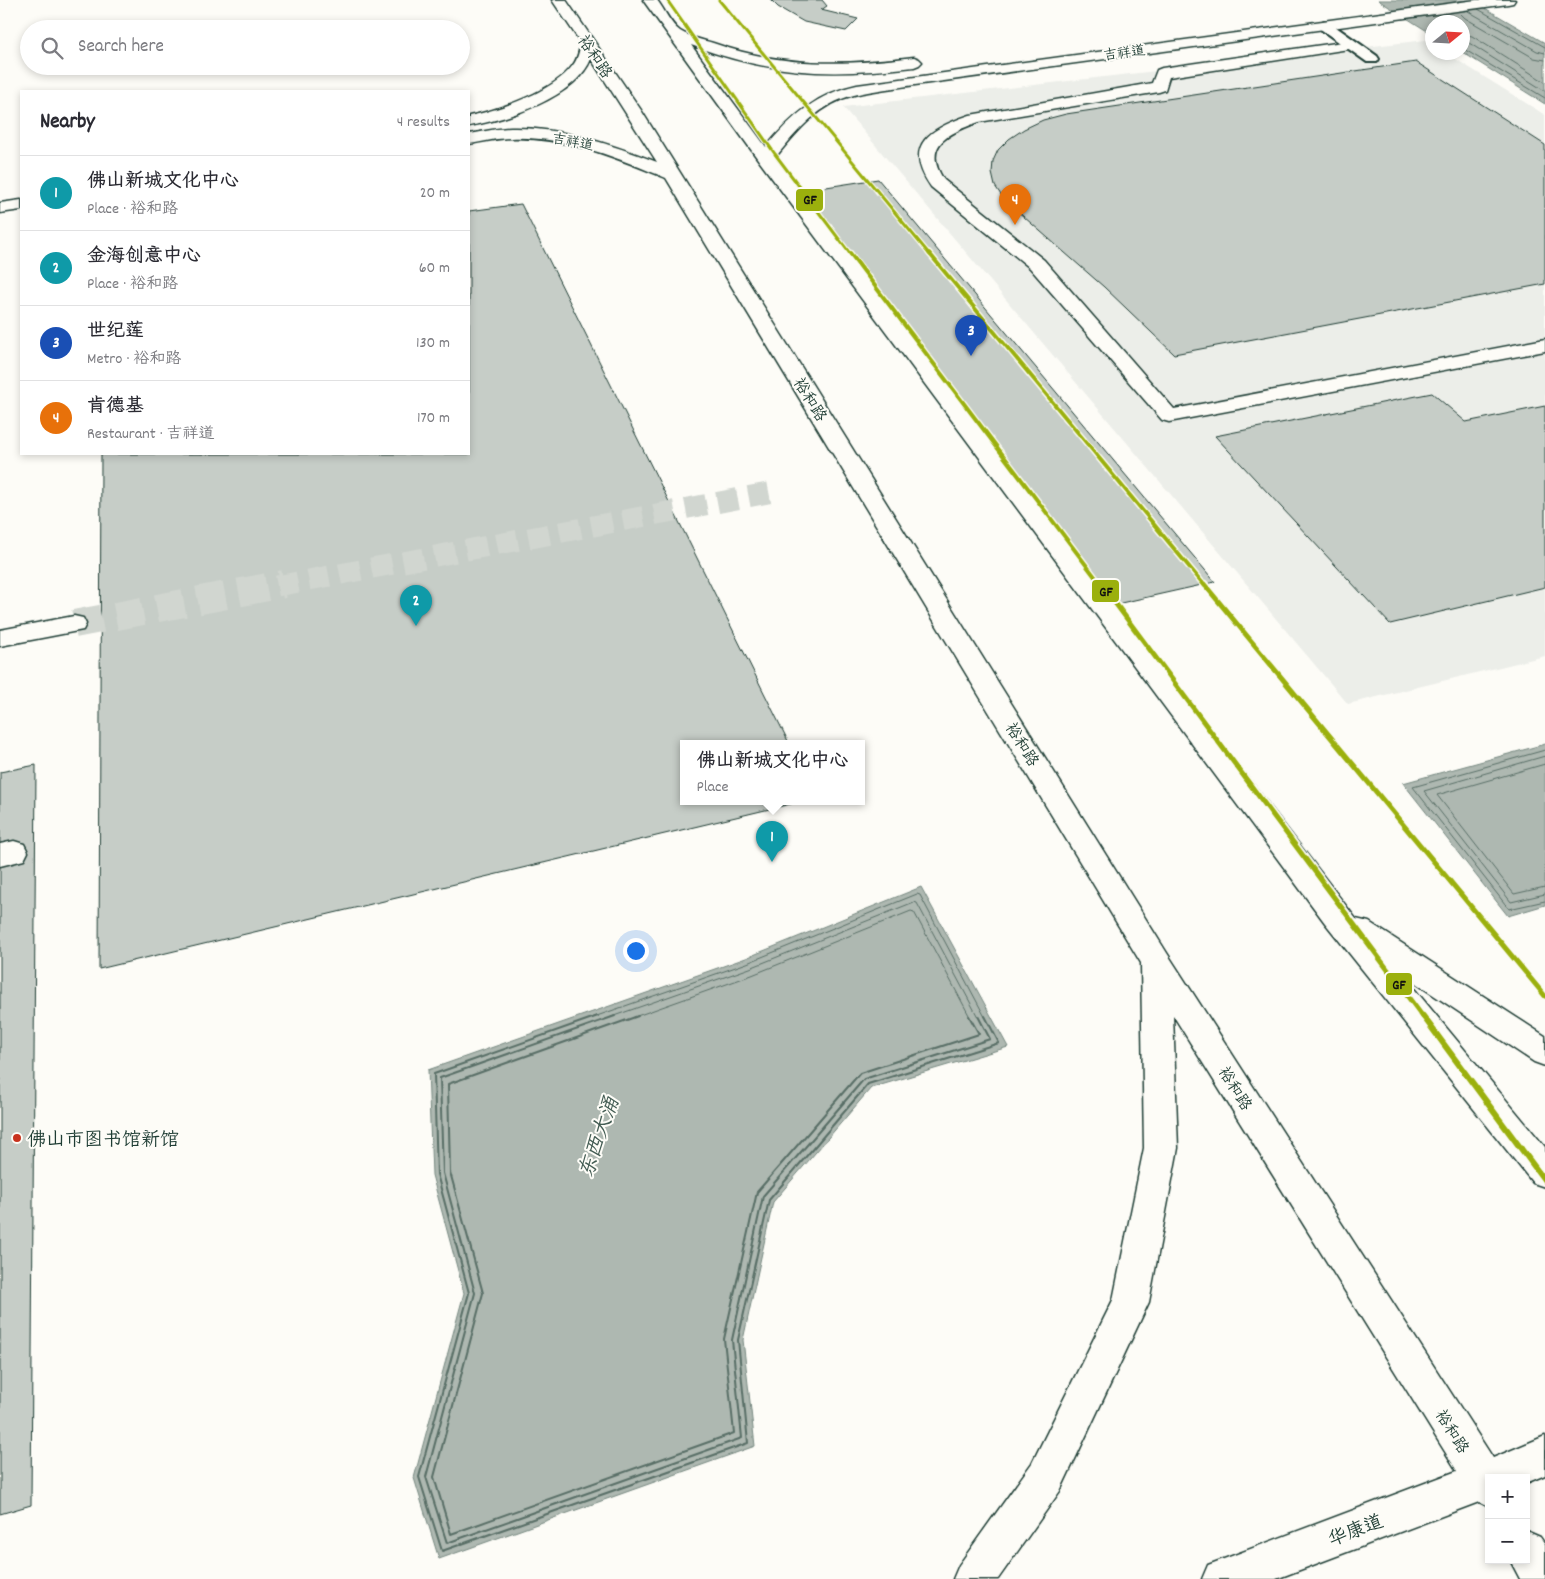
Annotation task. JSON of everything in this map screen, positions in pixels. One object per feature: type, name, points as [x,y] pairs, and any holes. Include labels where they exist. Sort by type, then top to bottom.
[{"type":"main road","name":"裕和路","points":[[559,0],[673,175],[1156,962],[1485,1476]]},
{"type":"main road","points":[[650,0],[766,158],[1336,915],[1545,1172]]},
{"type":"main road","name":"吉祥道","points":[[766,158],[798,122],[816,106],[847,92],[915,80],[1508,0]]},
{"type":"main road","points":[[676,34],[706,47],[783,65],[836,69],[870,68],[930,60]]},
{"type":"main road","points":[[470,121],[482,120],[528,102],[560,86],[581,67],[588,43]]},
{"type":"main road","points":[[1350,45],[1162,73],[1159,87],[976,118],[958,123],[934,139],[927,149],[925,160],[928,172],[937,183],[1037,264],[1169,416],[1545,345]]},
{"type":"main road","name":"吉祥道","points":[[470,139],[510,133],[558,137],[603,147],[673,175]]},
{"type":"main road","points":[[0,208],[20,205]]},
{"type":"main road","points":[[0,638],[74,624]]},
{"type":"main road","points":[[1336,915],[1545,1053]]},
{"type":"main road","points":[[973,1579],[1046,1477],[1131,1302],[1161,1148],[1156,962]]},
{"type":"main road","name":"华康道","points":[[1503,1474],[1545,1455]]},
{"type":"main road","name":"华康道","points":[[1222,1579],[1485,1482]]},
{"type":"main road","points":[[1530,1558],[1543,1579]]},
{"type":"lane","points":[[1324,25],[1350,45],[1372,58]]},
{"type":"shaded area","points":[[1425,40],[1425,60],[1457,60],[1545,115],[1545,656],[1348,704],[843,107]]},
{"type":"water","points":[[1378,0],[1471,0],[1545,43],[1545,104],[1470,57],[1470,15],[1425,15],[1425,30]]},
{"type":"water","points":[[1545,744],[1545,905],[1508,916],[1403,783]]},
{"type":"water","name":"东西大涌","points":[[921,887],[1008,1047],[871,1088],[773,1202],[743,1340],[755,1446],[439,1559],[414,1478],[464,1293],[432,1175],[428,1070],[746,958]]},
{"type":"building","points":[[771,0],[822,0],[827,6],[821,10],[858,19],[846,31],[804,22],[778,7]]},
{"type":"building","points":[[1416,62],[1545,145],[1545,284],[1174,354],[1104,287],[1003,198],[995,186],[992,173],[993,161],[998,150],[1009,139],[1024,129],[1043,120],[1066,114]]},
{"type":"building","points":[[878,179],[1215,582],[1103,607],[794,192]]},
{"type":"building","points":[[521,204],[788,740],[680,740],[680,805],[786,805],[99,969],[101,455],[470,455],[470,211]]},
{"type":"building","points":[[1432,393],[1466,422],[1545,406],[1545,587],[1390,624],[1215,436]]},
{"type":"building","name":"佛山市图书馆新馆","points":[[36,765],[31,1505],[0,1514],[0,772]]},
{"type":"tunnel","points":[[277,586],[773,492]]},
{"type":"tunnel","points":[[74,624],[284,584]]},
{"type":"transit line","name":"GF","points":[[667,0],[775,154],[1183,693],[1545,1181]]},
{"type":"transit line","name":"GF","points":[[719,0],[1545,996]]},
{"type":"place","name":"肯德基","points":[[1015,225]]},
{"type":"place","name":"世纪莲","points":[[971,356]]},
{"type":"place","name":"金海创意中心","points":[[416,626]]},
{"type":"place","name":"佛山新城文化中心","points":[[772,862]]},
{"type":"place","name":"佛山市图书馆新馆","points":[[17,1138]]}]
